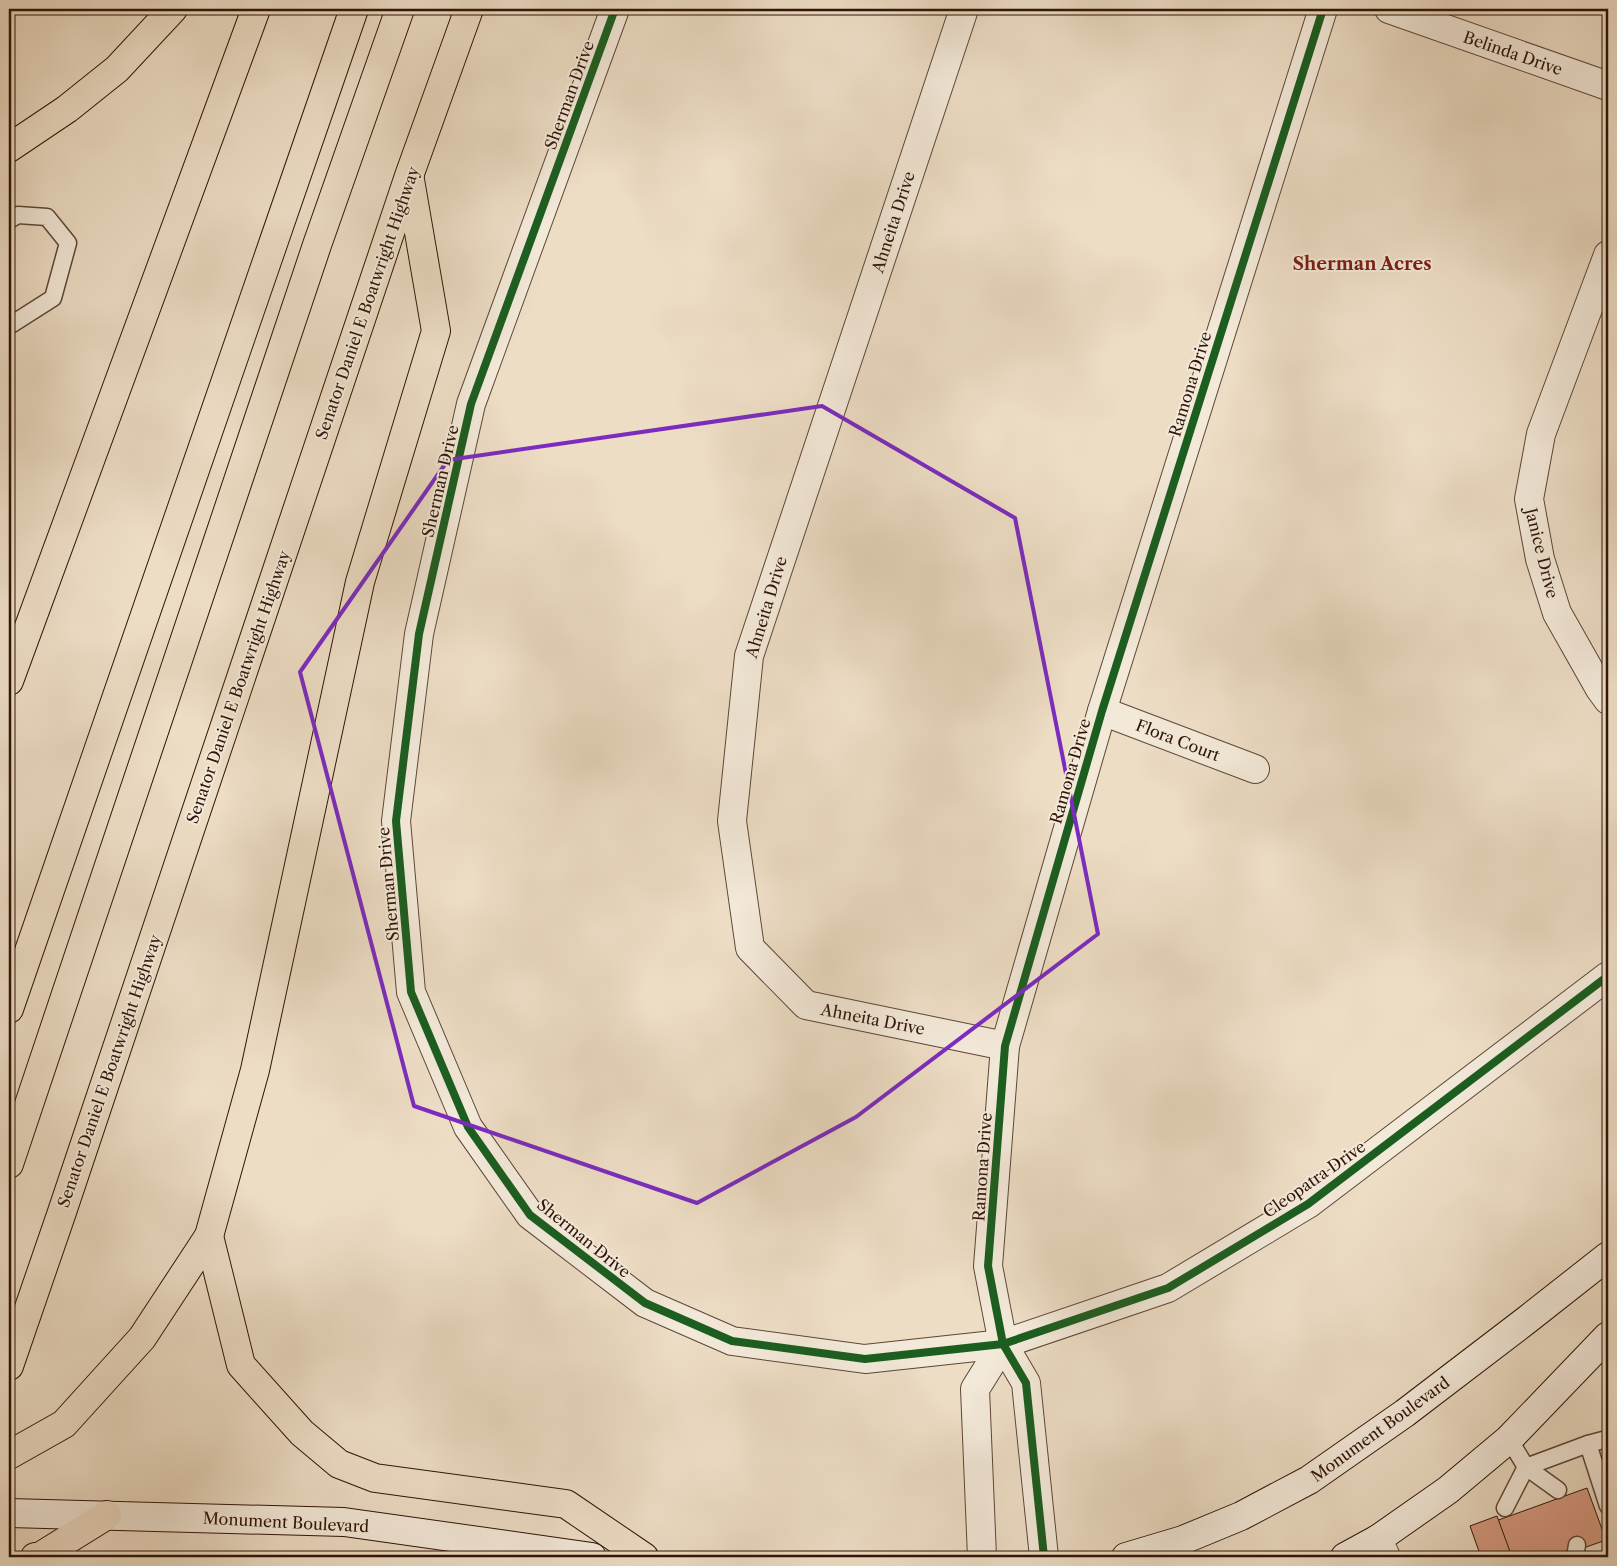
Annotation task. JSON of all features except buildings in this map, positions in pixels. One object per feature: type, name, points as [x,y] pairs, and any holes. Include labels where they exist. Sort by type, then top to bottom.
[{"type":"highway","points":[[9,148],[67,109],[117,69],[173,9]]},
{"type":"highway","points":[[9,681],[256,9]]},
{"type":"highway","points":[[9,1009],[354,9]]},
{"type":"highway","points":[[9,1164],[317,244],[400,9]]},
{"type":"highway","name":"Senator Daniel E Boatwright Highway","points":[[9,1366],[409,176],[469,9]]},
{"type":"highway","points":[[9,1455],[64,1424],[142,1338],[208,1236],[255,1070],[360,582],[436,331],[409,176]]},
{"type":"highway","points":[[208,1236],[241,1365],[302,1433],[340,1464],[376,1478],[566,1504],[644,1557]]},
{"type":"highway","points":[[35,1557],[48,1552],[107,1515]]},
{"type":"street","name":"Sherman Drive","points":[[614,9],[471,404],[419,634],[396,822],[411,992],[468,1127],[530,1215],[645,1303],[732,1341],[865,1359],[1003,1344]]},
{"type":"street","name":"Ahneita Drive","points":[[964,9],[749,656],[732,821],[750,948],[806,1005],[1005,1046]]},
{"type":"street","name":"Ramona Drive","points":[[1044,1557],[1026,1383],[1003,1344],[988,1266],[1005,1046],[1102,711],[1323,9]]},
{"type":"street","name":"Belinda Drive","points":[[1389,9],[1608,86]]},
{"type":"street","name":"Janice Drive","points":[[1607,265],[1541,434],[1529,499],[1540,559],[1557,613],[1608,700]]},
{"type":"street","name":"Flora Court","points":[[1102,711],[1255,769]]},
{"type":"street","name":"Cleopatra Drive","points":[[1003,1344],[1168,1288],[1308,1204],[1608,976]]},
{"type":"street","name":"Monument Boulevard","points":[[1126,1557],[1183,1540],[1241,1516],[1309,1480],[1405,1413],[1608,1256]]},
{"type":"street","points":[[1346,1557],[1382,1548],[1508,1439],[1608,1336]]},
{"type":"street","points":[[982,1557],[975,1390],[1003,1344]]},
{"type":"street","name":"Monument Boulevard","points":[[9,1512],[344,1522],[592,1557]]},
{"type":"lane","points":[[9,220],[18,215],[47,217],[68,244],[53,298],[9,326]]},
{"type":"lane","points":[[1508,1439],[1526,1467],[1558,1490]]},
{"type":"lane","points":[[1505,1508],[1526,1467],[1588,1444],[1603,1440],[1608,1441]]},
{"type":"lane","points":[[1588,1444],[1608,1506]]},
{"type":"highlighted area","points":[[822,406],[1015,518],[1098,934],[856,1117],[697,1203],[414,1106],[300,672],[448,460]]},
{"type":"cycle path","points":[[615,9],[471,404],[419,634],[396,821],[411,992],[468,1127],[530,1215],[645,1303],[732,1341],[865,1359],[1003,1344],[1168,1288],[1308,1204],[1608,976]]},
{"type":"cycle path","points":[[1044,1557],[1026,1383],[1003,1344],[988,1266],[1005,1046],[1102,711],[1323,9]]},
{"type":"district","name":"Sherman Acres","points":[[1362,264]]}]
